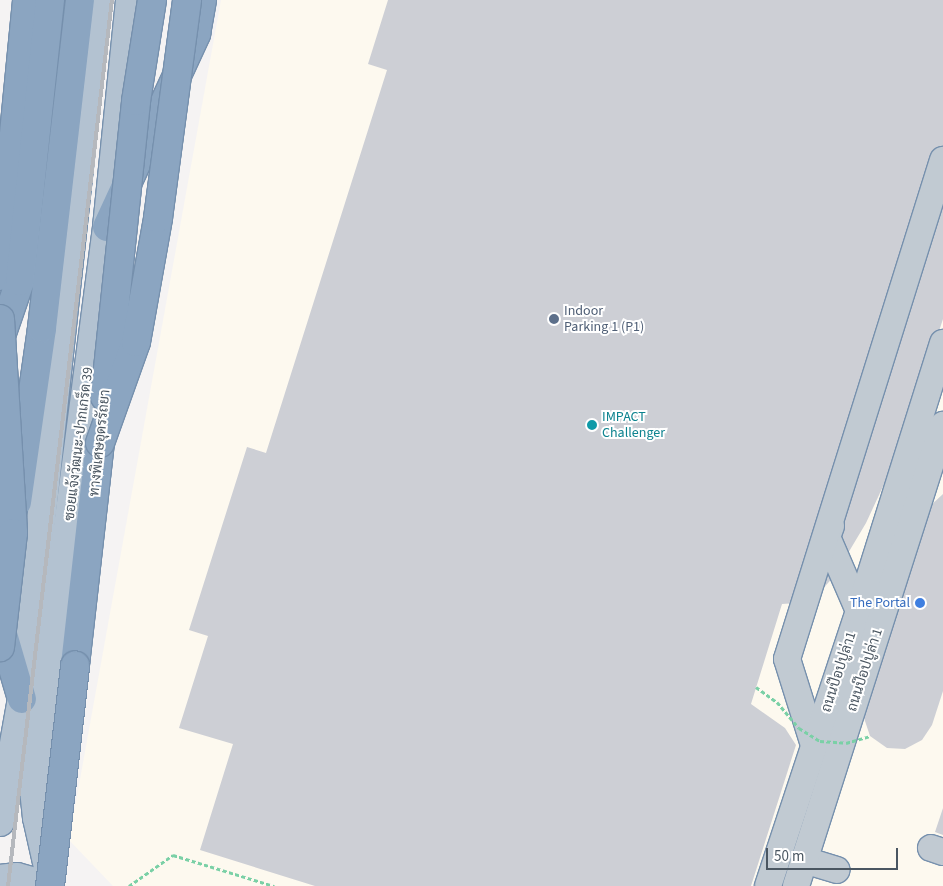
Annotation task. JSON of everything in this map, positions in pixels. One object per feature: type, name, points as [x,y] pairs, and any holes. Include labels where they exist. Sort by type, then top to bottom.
[{"type":"highway","points":[[10,279],[27,0]]},
{"type":"highway","points":[[0,339],[50,0]]},
{"type":"highway","points":[[0,647],[13,533],[42,328],[80,0]]},
{"type":"highway","name":"ทางพิเศษอุดรรัถยา","points":[[50,886],[100,443],[136,100],[152,0]]},
{"type":"highway","points":[[100,443],[136,342],[158,218],[187,0]]},
{"type":"highway","points":[[107,227],[196,34],[202,0]]},
{"type":"highway","points":[[0,319],[13,533]]},
{"type":"highway","points":[[0,624],[22,699]]},
{"type":"main road","name":"ซอยแจ้งวัฒนะ-ปากเกร็ด 39","points":[[0,822],[22,699],[97,0]]},
{"type":"main road","name":"ซอยแจ้งวัฒนะ-ปากเกร็ด 39","points":[[50,886],[36,818],[34,787],[107,227],[130,0]]},
{"type":"main road","points":[[0,879],[17,877],[50,886]]},
{"type":"street","points":[[814,745],[787,659],[943,160]]},
{"type":"street","points":[[859,611],[827,537],[938,180],[943,177]]},
{"type":"street","name":"ถนนป๊อปปูล่า1","points":[[768,886],[859,611],[943,343]]},
{"type":"street","name":"ถนนป๊อปปูล่า 1","points":[[796,886],[936,462],[943,425]]},
{"type":"street","points":[[804,860],[836,870]]},
{"type":"path","points":[[756,687],[777,702],[799,728],[820,741],[846,743],[870,736]]},
{"type":"path","points":[[129,886],[173,855],[274,886]]},
{"type":"shaded area","name":"IMPACT Challenger","points":[[221,0],[943,0],[943,886],[113,886],[69,840]]},
{"type":"building","name":"IMPACT Challenger","points":[[388,0],[943,0],[943,319],[899,452],[866,523],[835,575],[821,591],[797,603],[782,604],[751,704],[785,728],[796,745],[751,886],[315,886],[200,850],[233,744],[179,728],[208,636],[189,630],[247,447],[266,453],[387,70],[368,64]]},
{"type":"building","name":"The Portal","points":[[943,494],[943,691],[932,725],[922,740],[905,749],[887,748],[870,736],[862,712],[929,507]]},
{"type":"building","points":[[943,808],[943,835],[935,832]]},
{"type":"railway","points":[[8,886],[112,0]]},
{"type":"place","name":"Indoor Parking 1 (P1)","points":[[554,319]]},
{"type":"place","name":"IMPACT Challenger","points":[[592,425]]},
{"type":"place","name":"The Portal","points":[[920,603]]}]
